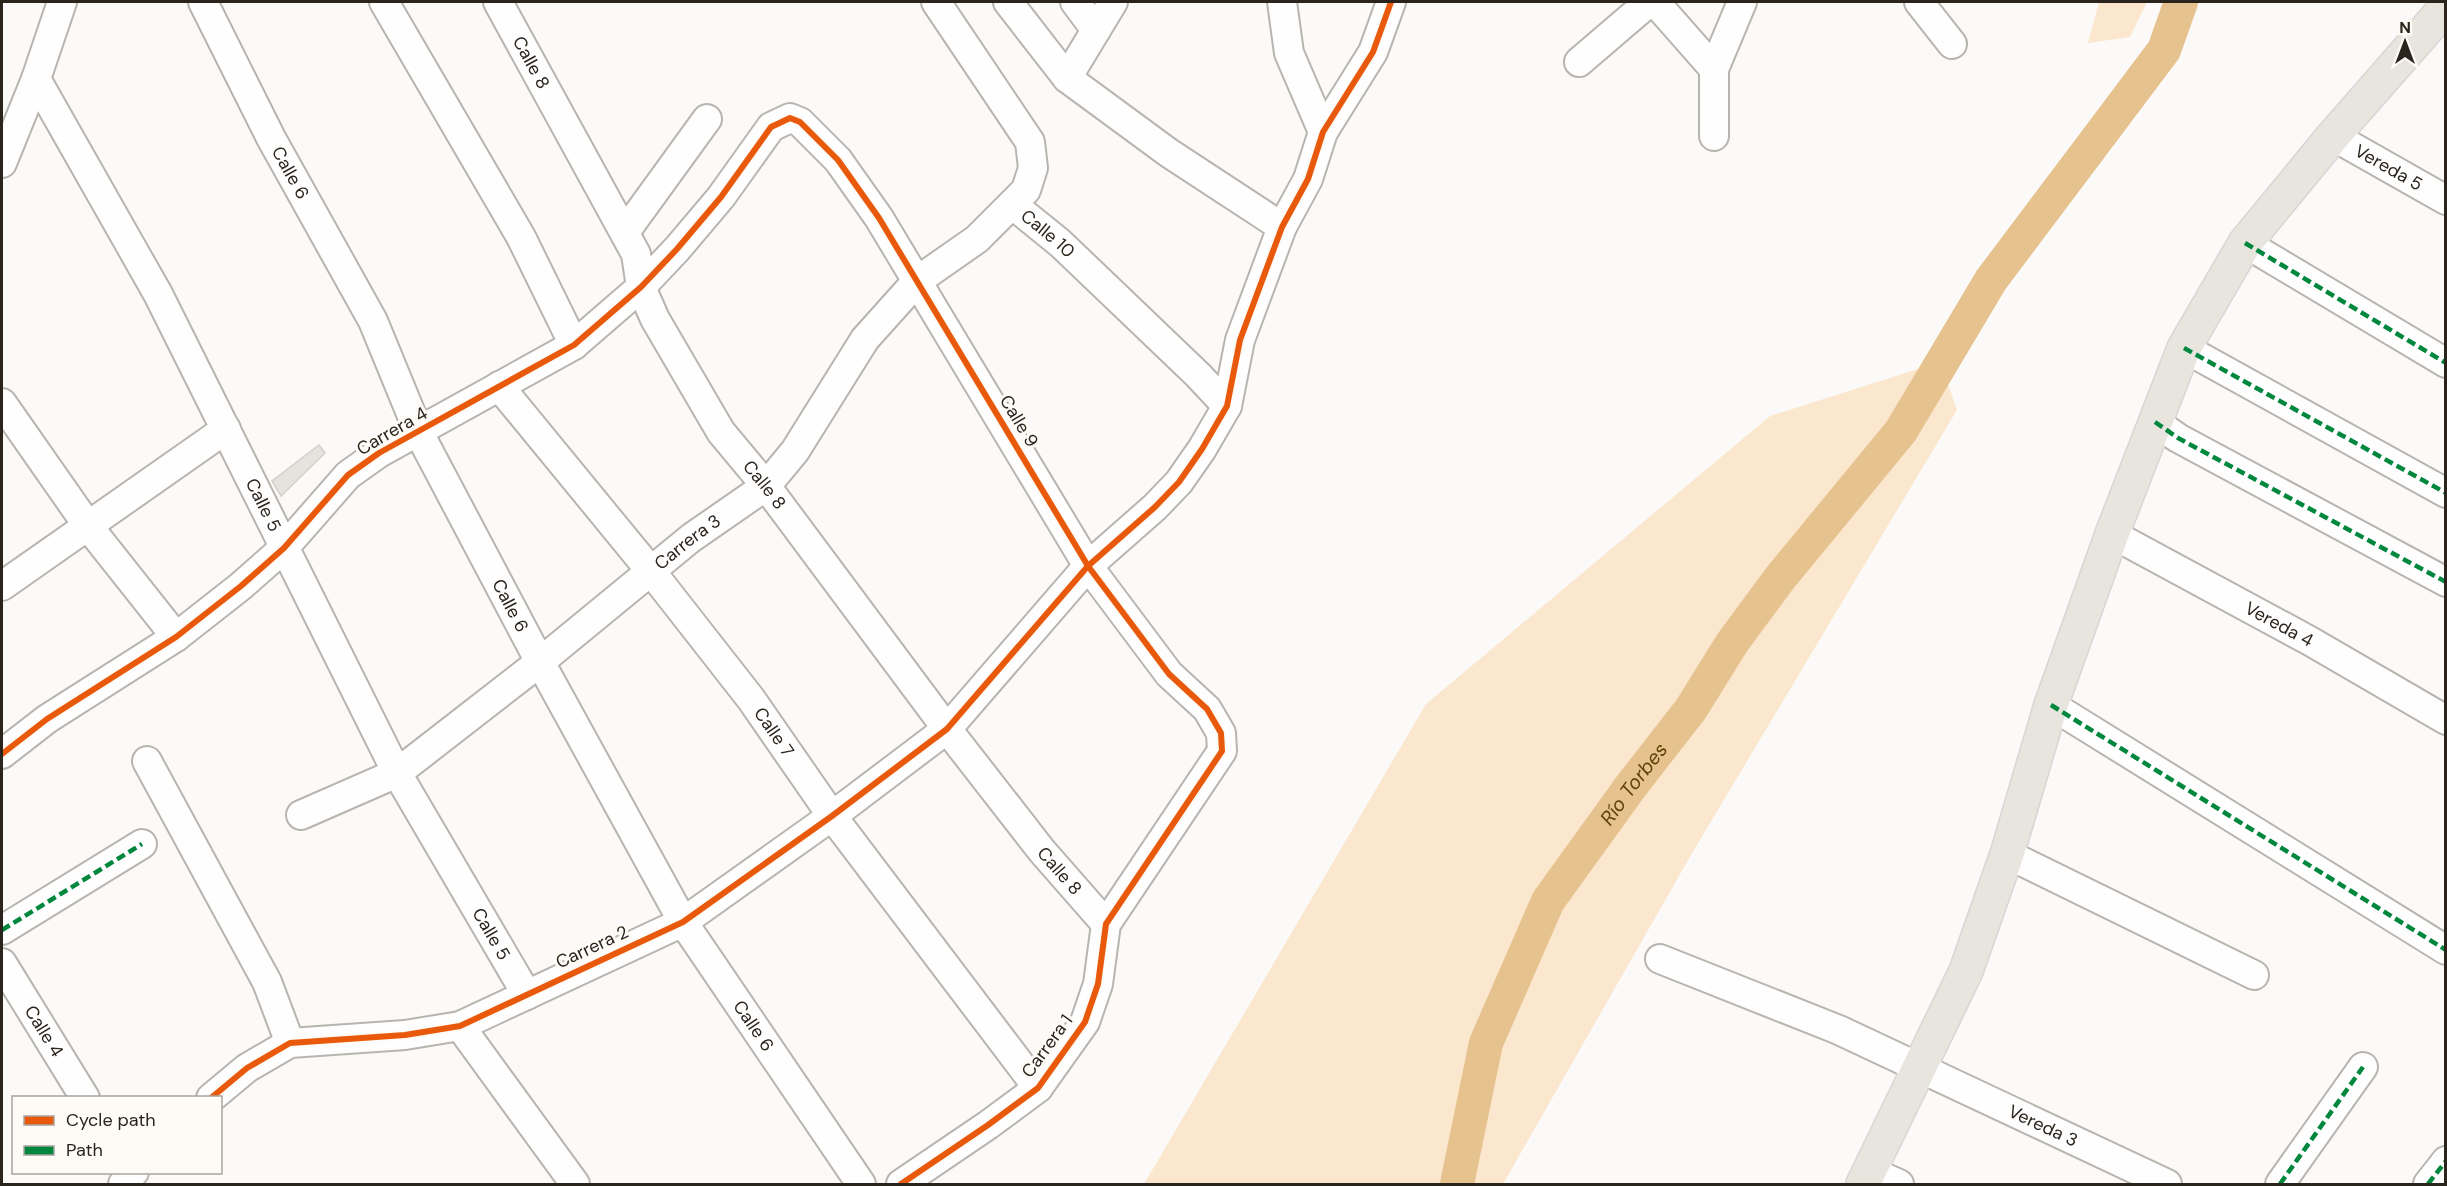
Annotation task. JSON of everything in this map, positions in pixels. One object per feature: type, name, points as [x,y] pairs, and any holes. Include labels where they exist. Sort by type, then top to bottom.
[{"type":"main road","points":[[1866,1178],[1966,971],[2007,854],[2051,705],[2112,534],[2184,348],[2245,243],[2333,136],[2440,21]]},
{"type":"street","points":[[2,163],[36,79],[62,2]]},
{"type":"street","name":"Calle 6","points":[[203,2],[271,138],[373,321],[419,433],[540,662],[682,922],[861,1185]]},
{"type":"street","points":[[384,2],[520,237],[574,345]]},
{"type":"street","name":"Calle 8","points":[[498,2],[636,254],[641,287],[659,328],[721,432],[766,486],[947,729],[1042,850],[1106,924]]},
{"type":"street","name":"Calle 10","points":[[936,2],[1030,142],[1033,168],[1026,190],[1013,205],[1060,243],[1198,375],[1227,406]]},
{"type":"street","points":[[1008,2],[1067,78],[1169,153],[1282,226]]},
{"type":"street","points":[[1075,2],[1096,30]]},
{"type":"street","points":[[1067,78],[1113,2]]},
{"type":"street","points":[[1282,2],[1289,53],[1323,132]]},
{"type":"street","points":[[1227,406],[1240,340],[1282,226],[1308,179],[1323,132],[1373,52],[1391,2]]},
{"type":"street","points":[[1579,62],[1649,2]]},
{"type":"street","points":[[1655,2],[1714,69]]},
{"type":"street","points":[[1714,136],[1714,69],[1742,2]]},
{"type":"street","points":[[1919,2],[1952,44]]},
{"type":"street","name":"Calle 5","points":[[36,79],[158,294],[397,772],[527,995]]},
{"type":"street","name":"Calle 9","points":[[781,121],[790,118],[800,122],[838,160],[879,218],[1088,566],[1169,674],[1207,709],[1221,733],[1222,751]]},
{"type":"street","points":[[625,232],[707,119]]},
{"type":"street","name":"Carrera 4","points":[[2,754],[47,719],[176,637],[284,548],[348,475],[379,453],[419,433],[574,345],[641,287],[721,197],[771,127],[781,121]]},
{"type":"street","name":"Vereda 5","points":[[2333,136],[2445,200]]},
{"type":"street","name":"Carrera 3","points":[[301,815],[397,772],[540,662],[650,570],[766,486],[795,451],[865,339],[917,281],[977,239],[1013,205]]},
{"type":"street","points":[[2245,243],[2445,363]]},
{"type":"street","points":[[2184,348],[2445,493]]},
{"type":"street","name":"Calle 7","points":[[499,386],[650,570],[751,699],[832,816],[1038,1088]]},
{"type":"street","points":[[2,403],[88,526],[176,637]]},
{"type":"street","name":"Carrera 2","points":[[213,1096],[247,1068],[290,1043],[405,1035],[460,1026],[682,922],[832,816],[947,729],[1088,566],[1155,507],[1179,482],[1227,406]]},
{"type":"street","points":[[2155,422],[2178,438],[2445,582]]},
{"type":"street","points":[[2,586],[226,429]]},
{"type":"street","name":"Vereda 4","points":[[2112,534],[2310,641],[2445,720]]},
{"type":"street","points":[[2051,705],[2445,950]]},
{"type":"street","name":"Carrera 1","points":[[901,1185],[1038,1088],[1085,1022],[1098,984],[1106,924],[1222,751]]},
{"type":"street","points":[[147,761],[267,982],[290,1043]]},
{"type":"street","points":[[2,930],[142,844]]},
{"type":"street","points":[[2007,854],[2254,975]]},
{"type":"street","name":"Vereda 3","points":[[1660,960],[1839,1030],[1920,1066],[2167,1185]]},
{"type":"street","name":"Calle 4","points":[[4,976],[84,1096]]},
{"type":"street","points":[[460,1026],[575,1185]]},
{"type":"street","points":[[2280,1185],[2362,1067]]},
{"type":"street","points":[[2428,1185],[2445,1161]]},
{"type":"street","points":[[1866,1178],[1899,1185]]},
{"type":"shaded area","points":[[2099,2],[2147,2],[2130,37],[2088,43]]},
{"type":"shaded area","points":[[1940,362],[1957,410],[1691,855],[1503,1184],[1144,1184],[1426,704],[1770,416]]},
{"type":"building","points":[[319,445],[325,453],[281,496],[272,481]]},
{"type":"waterway","name":"Río Torbes","points":[[1457,1184],[1486,1043],[1548,901],[1631,786],[1691,709],[1732,643],[1780,578],[1901,431],[1991,280],[2164,50],[2181,2]]},
{"type":"marked path","points":[[2245,243],[2446,363]]},
{"type":"marked path","points":[[2184,348],[2446,493]]},
{"type":"marked path","points":[[2155,422],[2178,438],[2446,582]]},
{"type":"marked path","points":[[2051,705],[2446,950]]},
{"type":"marked path","points":[[2,930],[142,844]]},
{"type":"marked path","points":[[2280,1184],[2363,1067]]},
{"type":"marked path","points":[[2428,1184],[2446,1161]]},
{"type":"cycle path","points":[[213,1096],[247,1068],[290,1043],[405,1035],[460,1026],[683,922],[832,816],[947,729],[1088,566],[1155,507],[1179,482],[1202,449],[1227,406],[1240,340],[1282,227],[1308,179],[1323,132],[1373,52],[1391,2]]},
{"type":"cycle path","points":[[2,754],[47,719],[176,637],[241,586],[284,548],[348,475],[379,453],[574,345],[641,287],[677,249],[721,197],[771,127],[790,118],[800,122],[838,160],[879,218],[1088,566],[1169,674],[1207,709],[1221,733],[1222,751],[1106,924],[1098,984],[1085,1022],[1038,1088],[901,1184]]}]
